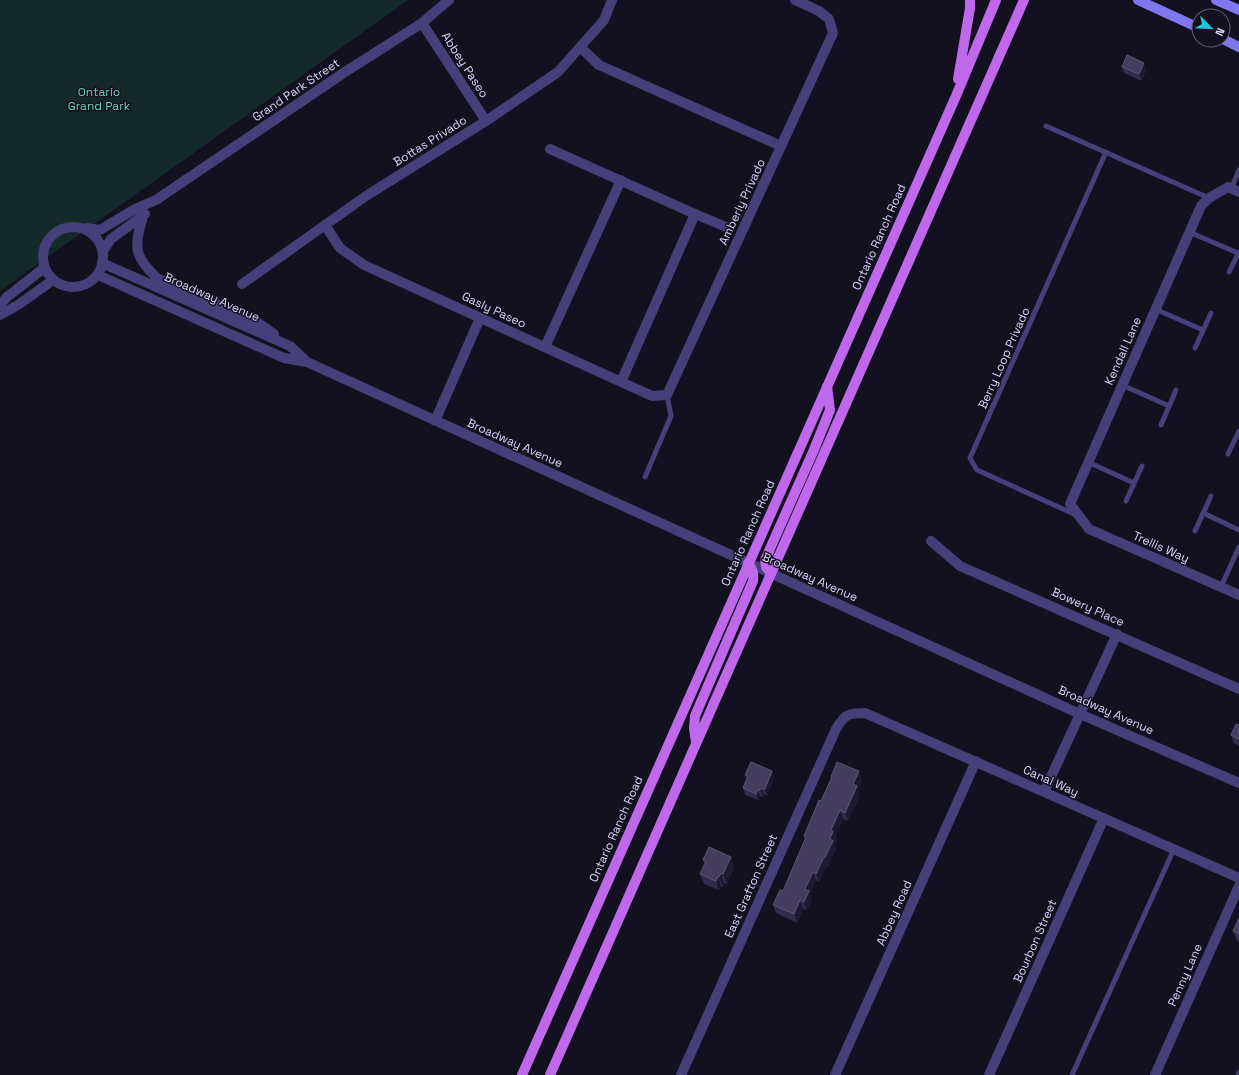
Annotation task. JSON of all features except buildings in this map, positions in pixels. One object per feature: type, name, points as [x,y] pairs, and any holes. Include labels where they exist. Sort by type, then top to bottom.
[{"type":"main road","points":[[956,96],[970,0]]},
{"type":"main road","name":"Ontario Ranch Road","points":[[522,1075],[956,96],[996,0]]},
{"type":"main road","points":[[550,1075],[1024,0]]},
{"type":"main road","points":[[1138,0],[1191,24]]},
{"type":"main road","points":[[1216,0],[1239,10]]},
{"type":"main road","points":[[771,573],[766,567],[764,560],[813,452],[830,410],[827,386]]},
{"type":"main road","points":[[696,742],[694,728],[695,716],[753,582],[753,569],[748,563]]},
{"type":"street","name":"Grand Park Street","points":[[86,228],[100,230],[135,209],[156,200],[345,72],[422,23],[449,0]]},
{"type":"street","name":"Bottas Privado","points":[[242,284],[366,196],[486,121],[558,72],[604,20],[612,0]]},
{"type":"street","name":"Amberly Privado","points":[[667,395],[834,33],[829,19],[819,11],[795,0]]},
{"type":"street","name":"Abbey Paseo","points":[[422,23],[486,121]]},
{"type":"street","points":[[580,47],[599,65],[781,146]]},
{"type":"street","points":[[550,149],[726,227]]},
{"type":"street","points":[[545,347],[621,180]]},
{"type":"street","points":[[1209,198],[1228,187],[1235,190]]},
{"type":"street","name":"Kendall Lane","points":[[1078,515],[1070,504],[1189,232],[1201,206],[1209,198]]},
{"type":"street","name":"Grand Park Street","points":[[103,251],[111,239],[143,216],[156,200]]},
{"type":"street","points":[[621,382],[695,214]]},
{"type":"street","points":[[143,216],[137,241],[139,257],[146,268],[157,278],[258,322],[290,346]]},
{"type":"street","name":"Gasly Paseo","points":[[325,225],[340,248],[364,265],[652,396],[667,395]]},
{"type":"street","points":[[68,226],[86,228],[97,238],[103,251],[102,263],[98,275],[88,283],[80,286],[70,287],[61,285],[53,280],[44,268],[42,259],[46,241],[59,229],[68,226]]},
{"type":"street","name":"Broadway Avenue","points":[[102,263],[290,346],[307,362]]},
{"type":"street","points":[[0,305],[44,268]]},
{"type":"street","name":"Broadway Avenue","points":[[98,275],[284,358],[307,362],[1080,714],[1239,783]]},
{"type":"street","points":[[0,315],[18,305],[53,280]]},
{"type":"street","points":[[435,421],[480,318]]},
{"type":"street","name":"Trellis Way","points":[[1078,515],[1089,529],[1239,595]]},
{"type":"street","name":"Bowery Place","points":[[931,542],[960,566],[1239,689]]},
{"type":"street","points":[[1044,792],[1117,634]]},
{"type":"street","name":"Canal Way","points":[[852,713],[865,713],[1239,878]]},
{"type":"street","name":"East Grafton Street","points":[[681,1075],[836,729],[842,718],[852,713]]},
{"type":"street","name":"Abbey Road","points":[[835,1075],[976,761]]},
{"type":"street","name":"Bourbon Street","points":[[989,1075],[1104,818]]},
{"type":"street","name":"Penny Lane","points":[[1155,1075],[1239,886]]},
{"type":"lane","points":[[1046,126],[1209,198]]},
{"type":"lane","name":"Berry Loop Privado","points":[[1078,515],[977,470],[970,458],[1106,152]]},
{"type":"lane","points":[[1235,190],[1239,170]]},
{"type":"lane","points":[[1189,232],[1238,252],[1229,272]]},
{"type":"lane","points":[[1155,309],[1203,330]]},
{"type":"lane","points":[[1195,348],[1211,313]]},
{"type":"lane","points":[[1122,385],[1169,406]]},
{"type":"lane","points":[[1161,425],[1176,390]]},
{"type":"lane","points":[[645,477],[671,416],[667,395]]},
{"type":"lane","points":[[1228,454],[1238,437],[1239,431]]},
{"type":"lane","points":[[1088,462],[1134,483]]},
{"type":"lane","points":[[1126,501],[1142,466]]},
{"type":"lane","points":[[1195,532],[1211,496]]},
{"type":"lane","points":[[1203,513],[1239,530]]},
{"type":"lane","points":[[1221,587],[1239,547]]},
{"type":"lane","points":[[1072,1075],[1174,849]]},
{"type":"green space","name":"Ontario Grand Park","points":[[0,0],[408,0],[0,291]]}]
